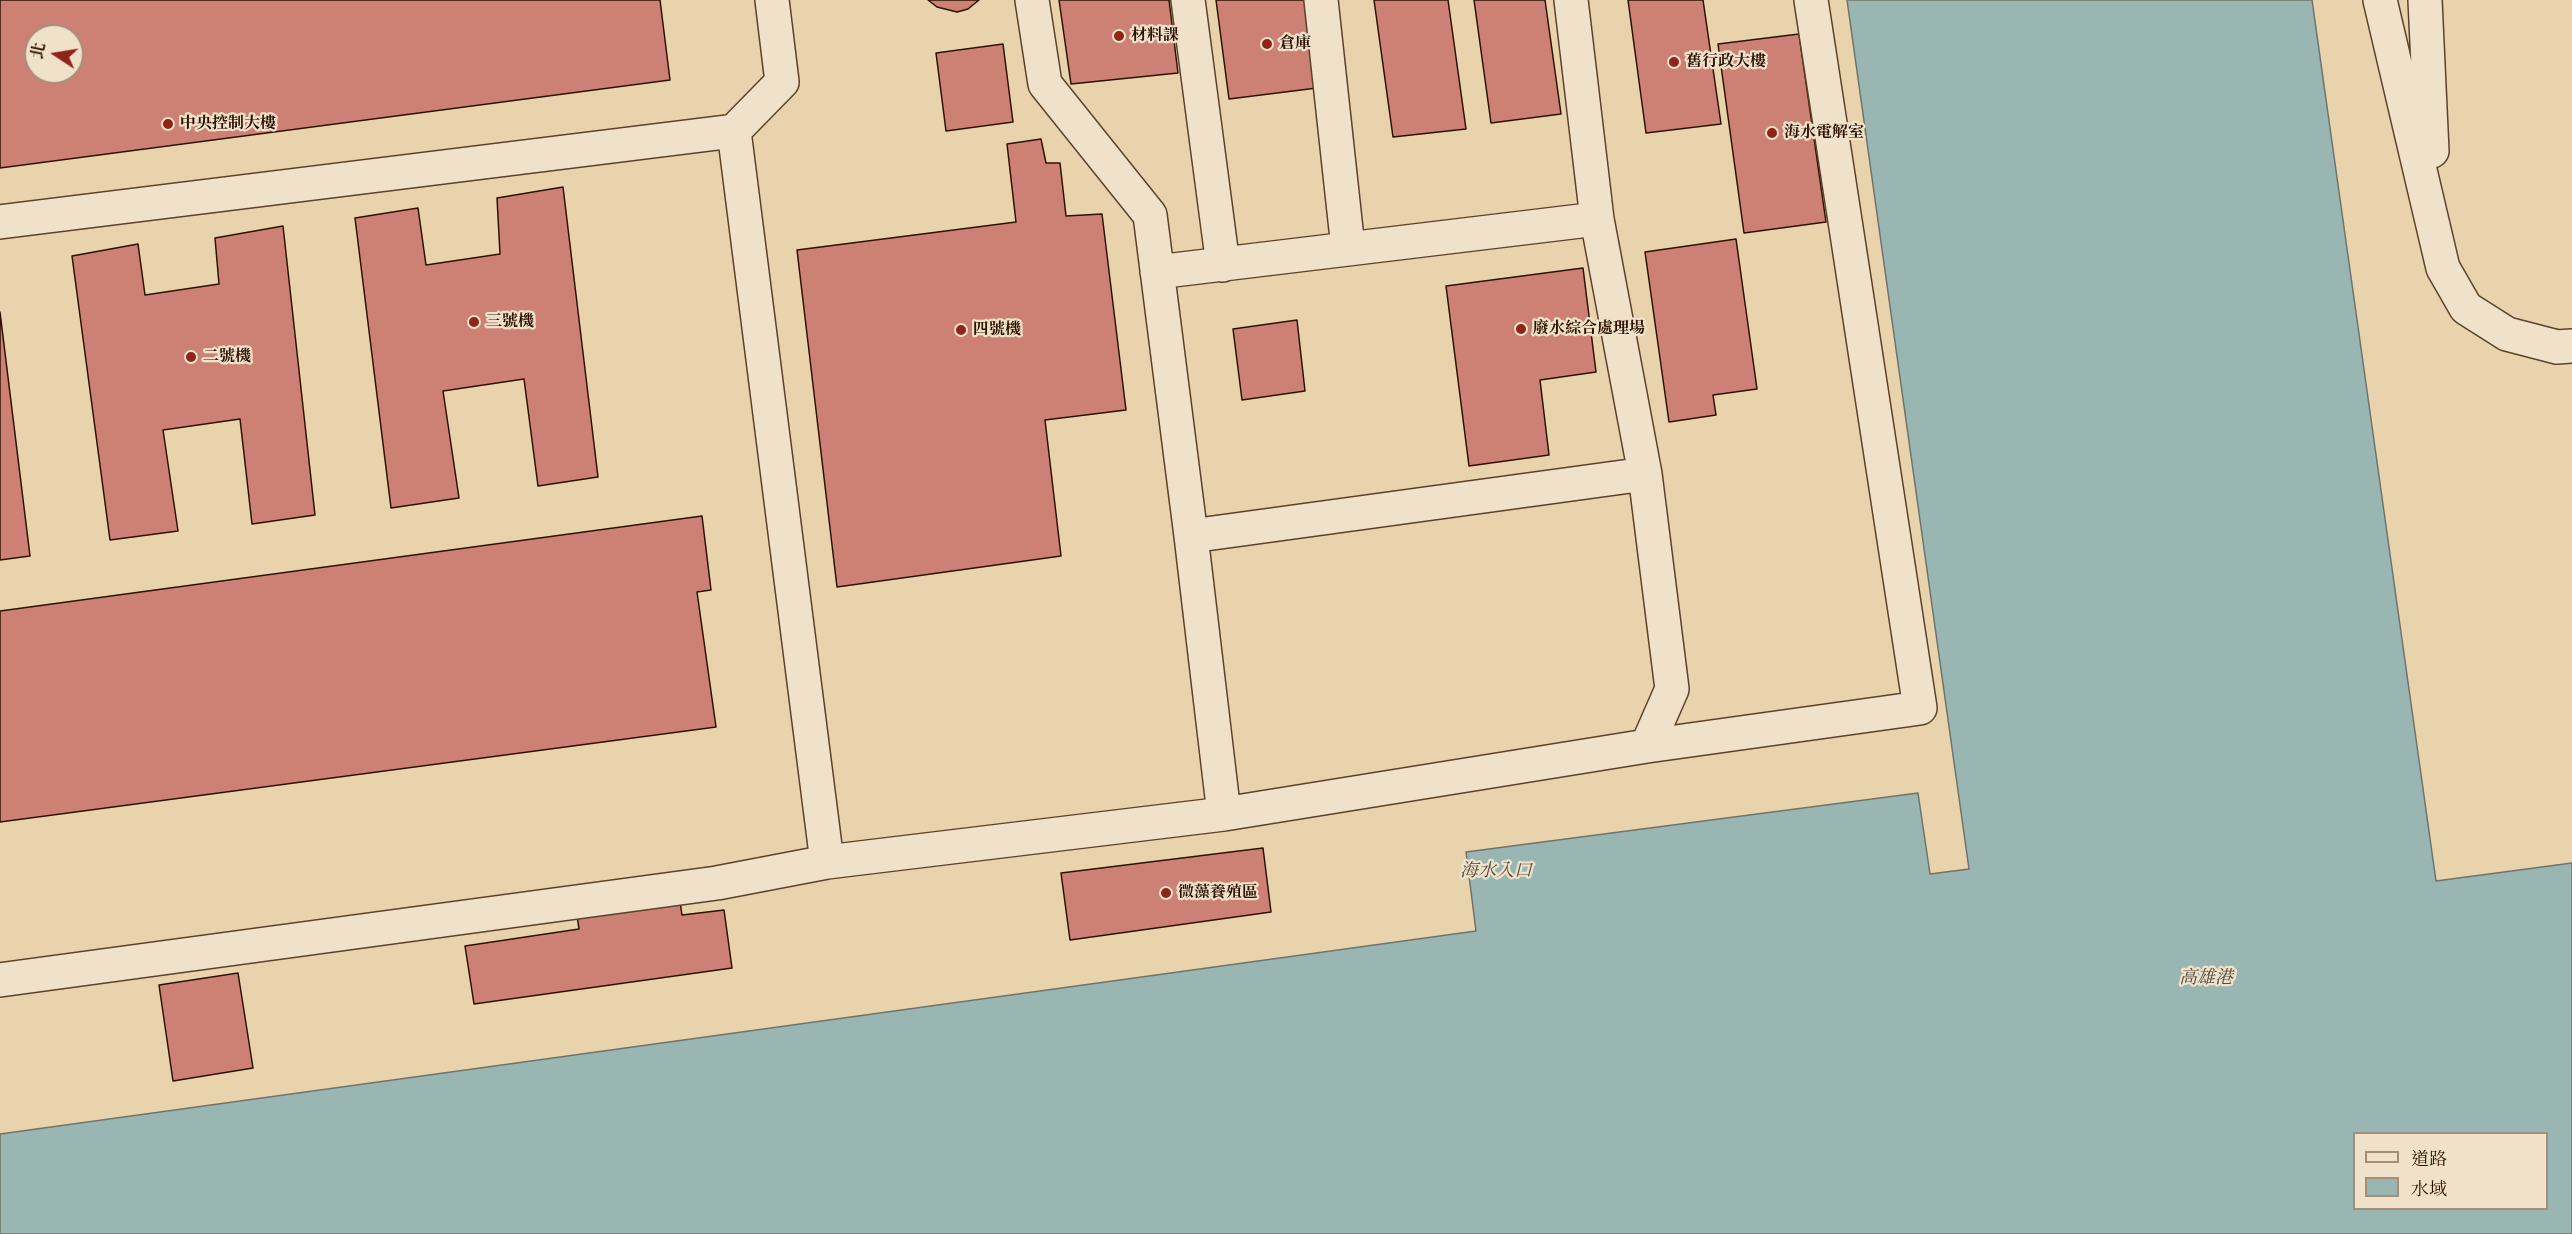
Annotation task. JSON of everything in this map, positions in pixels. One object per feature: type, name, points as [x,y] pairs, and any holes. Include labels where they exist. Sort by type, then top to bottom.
[{"type":"street","points":[[0,222],[734,131],[782,82],[772,0]]},
{"type":"street","points":[[1032,0],[1045,84],[1149,215],[1224,814]]},
{"type":"street","points":[[1188,0],[1223,265]]},
{"type":"street","points":[[1321,0],[1348,248]]},
{"type":"street","points":[[1571,0],[1597,219],[1646,474],[1672,689],[1647,746]]},
{"type":"street","points":[[0,980],[717,883],[827,862],[1224,814],[1647,746],[1920,708],[1810,0]]},
{"type":"street","points":[[2380,0],[2444,268],[2466,309],[2507,334],[2557,347],[2572,346]]},
{"type":"street","points":[[2425,0],[2435,225]]},
{"type":"street","points":[[734,131],[827,862]]},
{"type":"street","points":[[1157,272],[1597,219]]},
{"type":"street","points":[[1191,536],[1646,474]]},
{"type":"water","name":"高雄港","points":[[1847,0],[2312,0],[2436,881],[2572,863],[2572,1234],[0,1234],[0,1134],[1476,931],[1466,852],[1918,793],[1930,874],[1969,869]]},
{"type":"building","name":"中央控制大樓","points":[[0,0],[660,0],[670,80],[0,168]]},
{"type":"building","points":[[928,0],[979,0],[968,9],[957,12],[937,7]]},
{"type":"building","name":"材料課","points":[[1059,0],[1169,0],[1178,73],[1071,84]]},
{"type":"building","name":"倉庫","points":[[1216,0],[1306,0],[1317,88],[1229,99]]},
{"type":"building","points":[[1374,0],[1448,0],[1466,129],[1393,137]]},
{"type":"building","points":[[1474,0],[1545,0],[1561,114],[1491,123]]},
{"type":"building","name":"舊行政大樓","points":[[1628,0],[1703,0],[1721,124],[1646,133]]},
{"type":"building","name":"海水電解室","points":[[1799,34],[1826,222],[1744,233],[1718,44]]},
{"type":"building","points":[[1003,44],[1013,122],[946,131],[936,53]]},
{"type":"building","name":"四號機","points":[[1041,139],[1046,163],[1060,163],[1066,216],[1102,214],[1126,410],[1045,420],[1061,556],[837,587],[797,250],[1016,222],[1007,144]]},
{"type":"building","name":"三號機","points":[[563,187],[598,477],[538,486],[524,379],[443,391],[459,498],[391,508],[355,218],[418,208],[426,265],[500,254],[497,198]]},
{"type":"building","name":"二號機","points":[[283,226],[315,515],[252,524],[240,419],[163,430],[178,531],[110,540],[72,256],[138,244],[145,295],[219,284],[215,238]]},
{"type":"building","points":[[1736,239],[1757,389],[1713,395],[1716,415],[1669,422],[1645,252]]},
{"type":"building","name":"廢水綜合處理場","points":[[1583,268],[1596,372],[1540,380],[1549,455],[1469,466],[1446,286]]},
{"type":"building","points":[[0,312],[30,556],[0,560]]},
{"type":"building","points":[[1297,320],[1305,391],[1242,400],[1233,329]]},
{"type":"building","points":[[702,516],[711,590],[697,592],[716,727],[0,822],[0,611]]},
{"type":"building","name":"微藻養殖區","points":[[1263,848],[1271,912],[1070,940],[1061,873]]},
{"type":"building","points":[[679,895],[682,915],[724,910],[732,968],[474,1004],[465,946],[579,929],[576,909]]},
{"type":"building","points":[[238,973],[253,1068],[173,1081],[159,985]]},
{"type":"place","name":"材料課","points":[[1119,36]]},
{"type":"place","name":"倉庫","points":[[1267,44]]},
{"type":"place","name":"舊行政大樓","points":[[1674,62]]},
{"type":"place","name":"中央控制大樓","points":[[168,124]]},
{"type":"place","name":"海水電解室","points":[[1772,133]]},
{"type":"place","name":"三號機","points":[[474,322]]},
{"type":"place","name":"廢水綜合處理場","points":[[1521,329]]},
{"type":"place","name":"四號機","points":[[961,330]]},
{"type":"place","name":"二號機","points":[[191,357]]},
{"type":"place","name":"微藻養殖區","points":[[1166,893]]},
{"type":"water label","name":"海水入口","points":[[1496,872]]}]
